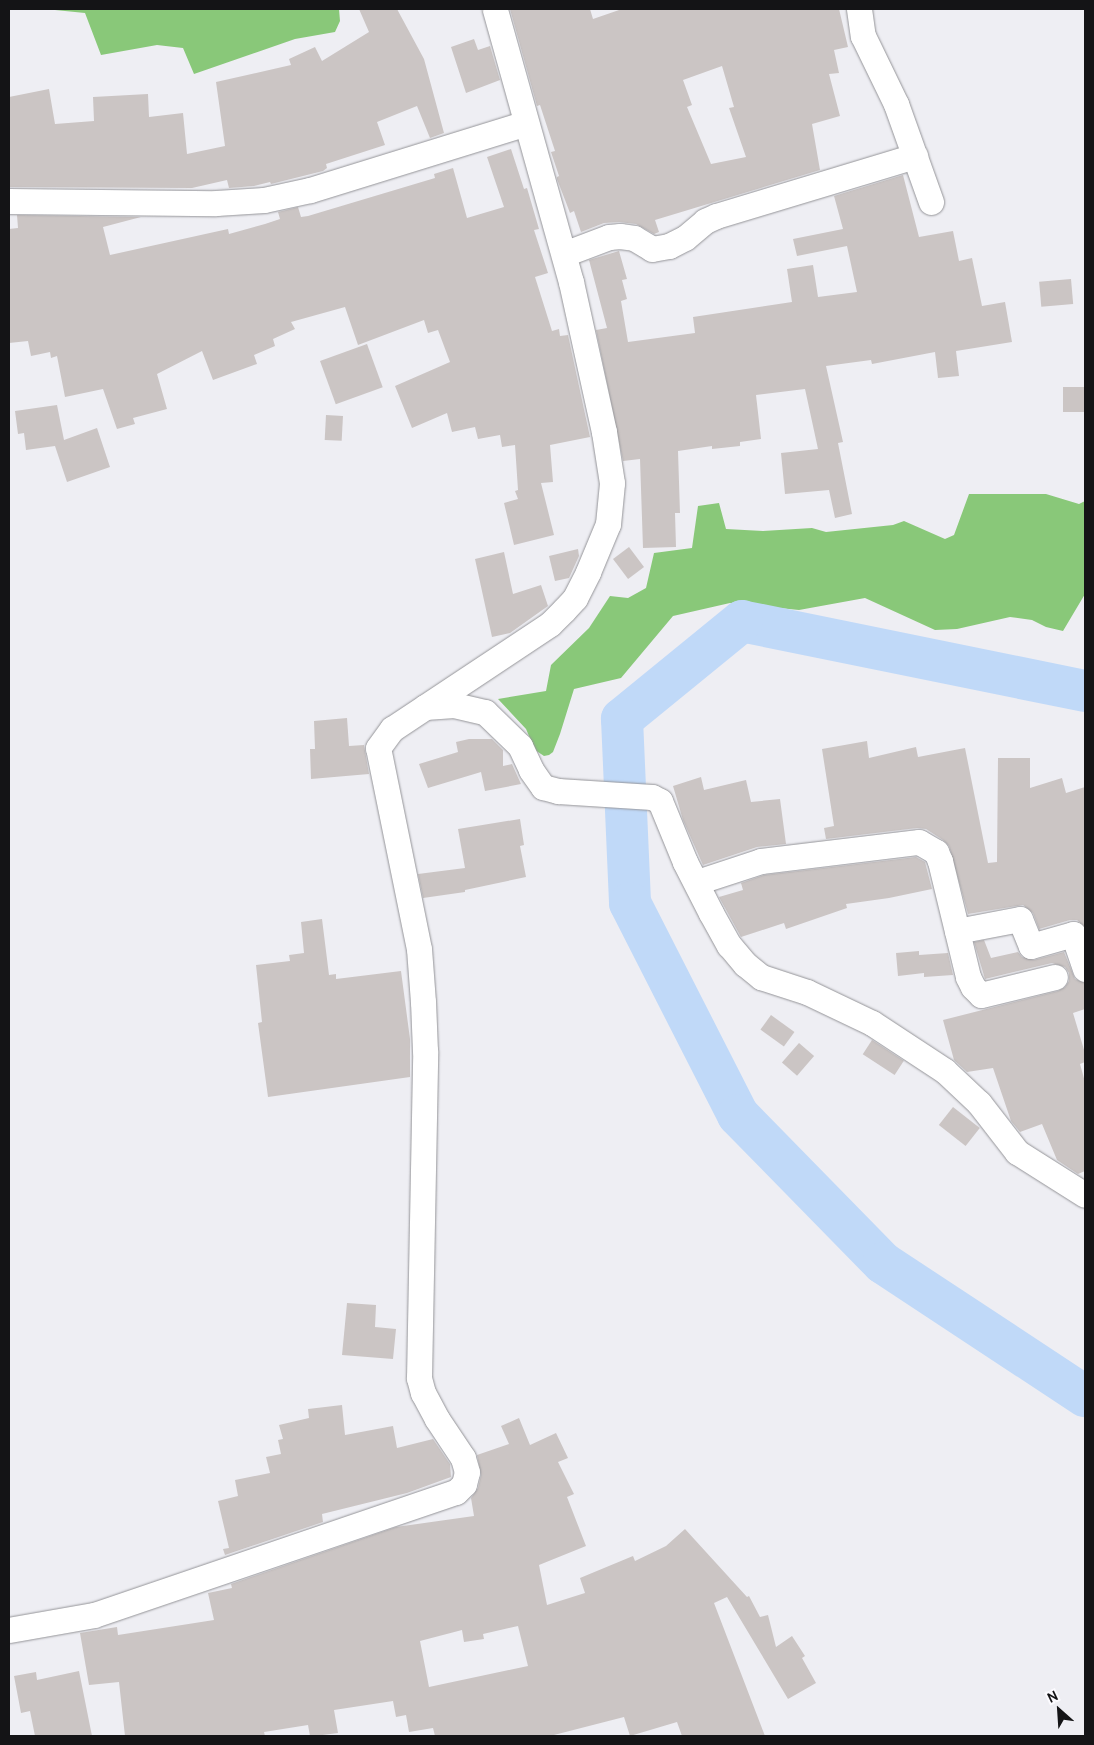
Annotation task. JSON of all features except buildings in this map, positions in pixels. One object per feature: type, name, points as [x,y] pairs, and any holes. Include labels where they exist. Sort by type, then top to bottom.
[{"type":"street","points":[[9,1630],[94,1616],[456,1492],[464,1484],[467,1472],[463,1458],[437,1419],[423,1393],[419,1378],[425,1051],[423,1002],[419,949],[378,748],[392,729],[550,624],[575,598],[608,524],[612,483],[606,440],[564,254],[495,9]]},
{"type":"street","points":[[859,9],[863,36],[896,104],[931,202]]},
{"type":"street","points":[[9,201],[216,203],[264,200],[310,190],[526,123]]},
{"type":"street","points":[[564,254],[609,237],[620,236],[634,238],[652,249],[670,246],[685,238],[705,221],[716,216],[914,156]]},
{"type":"street","points":[[425,707],[454,704],[486,712],[520,746],[537,780],[543,787],[558,791],[652,797],[660,800],[685,862],[729,946],[744,964],[761,977],[807,992],[872,1023],[945,1071],[979,1103],[1017,1152],[1085,1195]]},
{"type":"street","points":[[697,882],[761,861],[919,842],[936,852],[958,931],[968,977],[973,987],[981,994],[1055,977]]},
{"type":"street","points":[[958,931],[1020,919],[1031,946],[1073,934],[1085,969]]},
{"type":"green space","points":[[45,9],[339,9],[340,21],[335,32],[295,39],[194,74],[183,48],[157,45],[101,55],[85,13]]},
{"type":"green space","points":[[969,494],[1046,494],[1079,504],[1085,501],[1085,594],[1063,631],[1046,627],[1032,620],[1010,617],[957,629],[935,630],[865,598],[799,610],[730,603],[673,616],[621,678],[574,689],[560,734],[553,752],[549,755],[544,756],[535,750],[526,729],[498,699],[546,691],[551,665],[589,628],[610,596],[628,598],[646,588],[654,553],[692,548],[698,506],[719,503],[726,529],[763,531],[812,528],[826,532],[893,525],[904,521],[945,539],[954,535]]},
{"type":"waterway","points":[[1085,691],[742,621],[622,719],[630,903],[738,1115],[883,1263],[1085,1396]]}]
